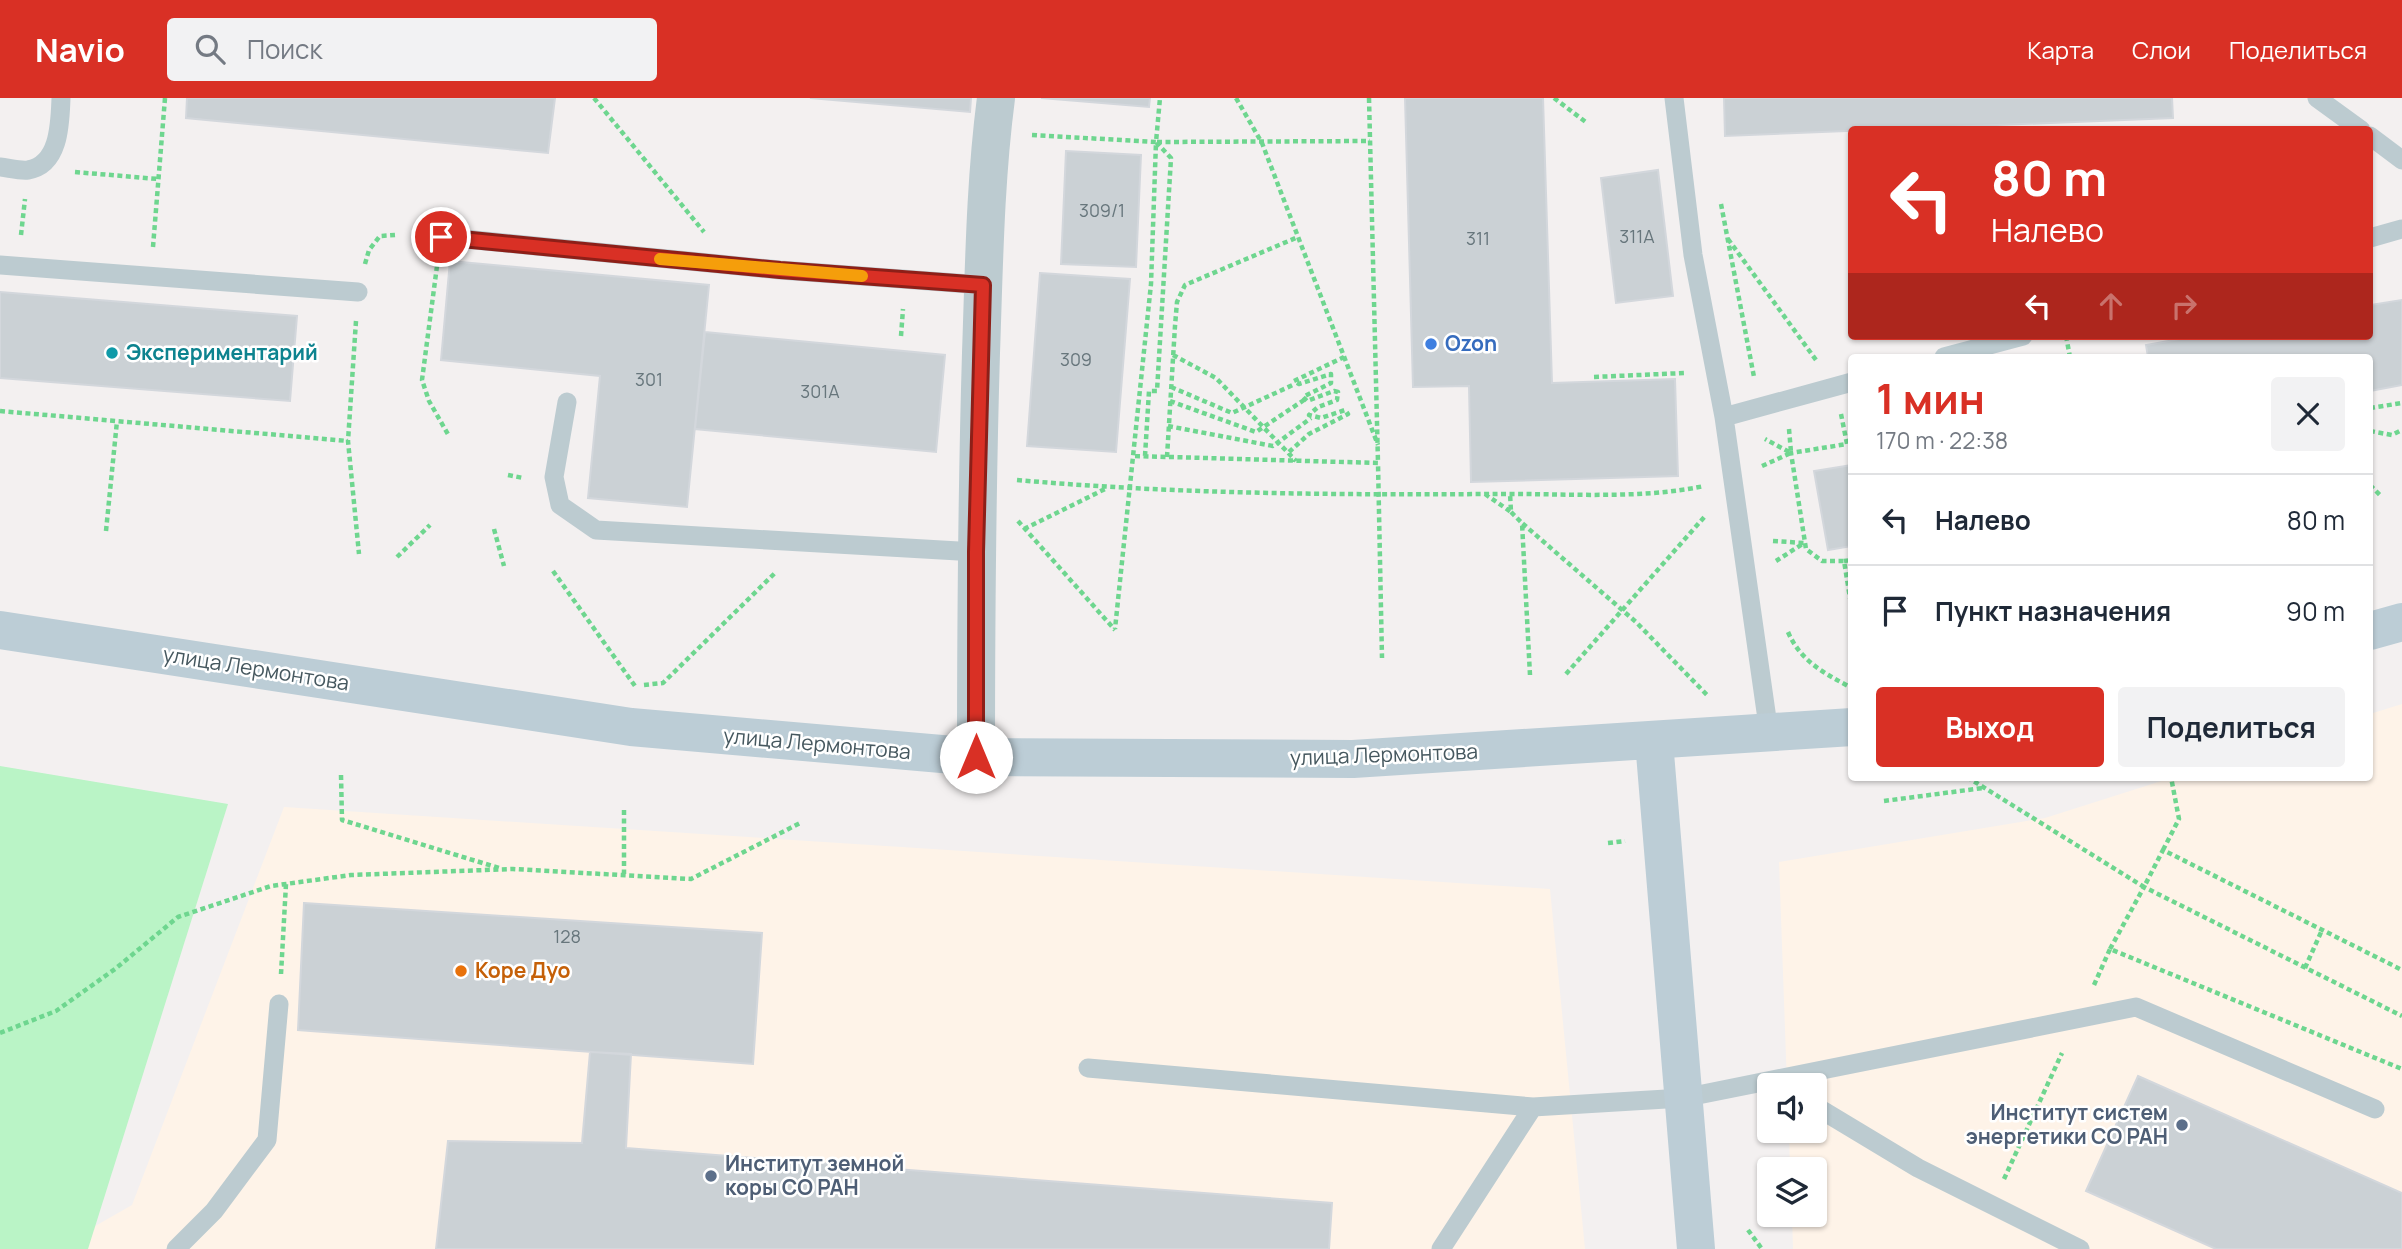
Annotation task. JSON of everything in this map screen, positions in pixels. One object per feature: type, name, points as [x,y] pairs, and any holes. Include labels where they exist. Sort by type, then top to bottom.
[{"type":"main road","points":[[2373,630],[2402,622]]},
{"type":"main road","name":"улица Лермонтова","points":[[0,630],[631,727],[976,757],[1353,759],[1848,727]]},
{"type":"main road","points":[[1654,741],[1696,1249]]},
{"type":"street","points":[[976,757],[976,552],[983,285],[993,116]]},
{"type":"lane","points":[[0,167],[29,170],[40,165],[55,148],[61,98]]},
{"type":"lane","points":[[1674,98],[1693,255],[1724,417],[1769,733]]},
{"type":"lane","points":[[2317,98],[2356,126]]},
{"type":"lane","points":[[2373,138],[2402,160]]},
{"type":"lane","points":[[2373,237],[2402,229]]},
{"type":"lane","points":[[433,236],[731,266],[983,285]]},
{"type":"lane","points":[[0,265],[358,292]]},
{"type":"lane","points":[[1955,354],[2008,340]]},
{"type":"lane","points":[[1724,417],[1844,385]]},
{"type":"lane","points":[[567,402],[554,477],[560,505],[596,530],[976,552]]},
{"type":"lane","points":[[176,1249],[214,1210],[267,1140],[279,1004]]},
{"type":"lane","points":[[1823,1073],[2136,1007],[2375,1109]]},
{"type":"lane","points":[[1088,1068],[1533,1107],[1683,1098],[1757,1086]]},
{"type":"lane","points":[[1441,1249],[1533,1107]]},
{"type":"lane","points":[[1827,1113],[1918,1168],[2080,1249]]},
{"type":"path","points":[[150,276],[165,98]]},
{"type":"path","points":[[594,98],[731,266]]},
{"type":"path","points":[[978,477],[1115,630],[1132,490],[1151,284],[1160,98]]},
{"type":"path","points":[[1236,98],[1262,143],[1378,445]]},
{"type":"path","points":[[1369,98],[1382,659]]},
{"type":"path","points":[[1554,98],[1587,123]]},
{"type":"path","points":[[993,116],[1156,142],[1370,141]]},
{"type":"path","points":[[1144,456],[1149,391],[1157,391],[1171,158],[1156,142]]},
{"type":"path","points":[[77,172],[158,178]]},
{"type":"path","points":[[1720,201],[1759,409]]},
{"type":"path","points":[[359,554],[348,441],[358,292],[369,250],[380,236],[433,236],[422,380],[429,401],[449,436]]},
{"type":"path","points":[[1167,457],[1177,302],[1185,285],[1298,237]]},
{"type":"path","points":[[1728,239],[1844,385],[1848,431]]},
{"type":"path","points":[[1173,355],[1216,378],[1296,461]]},
{"type":"path","points":[[1295,384],[1294,381],[1300,375],[1344,357]]},
{"type":"path","points":[[1594,377],[1715,372]]},
{"type":"path","points":[[1171,387],[1232,413],[1295,384],[1331,374],[1331,383],[1306,394],[1304,400]]},
{"type":"path","points":[[1170,401],[1256,432],[1304,400],[1338,392],[1337,400],[1310,412],[1311,418]]},
{"type":"path","points":[[2373,408],[2402,403]]},
{"type":"path","points":[[1168,426],[1273,446],[1311,418],[1345,410],[1348,414],[1309,434],[1289,452]]},
{"type":"path","points":[[0,411],[348,441]]},
{"type":"path","points":[[106,531],[117,421]]},
{"type":"path","points":[[2373,432],[2392,435],[2402,430]]},
{"type":"path","points":[[1848,443],[1791,453],[1806,549],[1822,561],[1848,560]]},
{"type":"path","points":[[1135,456],[1378,463]]},
{"type":"path","points":[[978,477],[1132,490],[1379,495],[1668,491]]},
{"type":"path","points":[[976,552],[1107,488]]},
{"type":"path","points":[[2373,488],[2381,496]]},
{"type":"path","points":[[1484,494],[1511,512],[1622,610],[1710,698]]},
{"type":"path","points":[[1510,494],[1511,512]]},
{"type":"path","points":[[1566,674],[1711,509]]},
{"type":"path","points":[[1522,523],[1530,676]]},
{"type":"path","points":[[397,557],[430,525]]},
{"type":"path","points":[[494,529],[504,566]]},
{"type":"path","points":[[553,571],[634,687],[663,683],[807,542]]},
{"type":"path","points":[[1843,561],[1848,592]]},
{"type":"path","points":[[1785,624],[1794,646],[1814,668],[1848,685]]},
{"type":"path","points":[[341,775],[342,820],[503,870]]},
{"type":"path","points":[[1973,781],[2144,887],[2402,1016]]},
{"type":"path","points":[[2110,949],[2179,819],[2172,781]]},
{"type":"path","points":[[1884,802],[1984,788]]},
{"type":"path","points":[[624,810],[624,874]]},
{"type":"path","points":[[0,1034],[56,1011],[115,969],[178,917],[271,886],[351,875],[503,870],[691,878],[802,822]]},
{"type":"path","points":[[1608,843],[1625,841]]},
{"type":"path","points":[[2163,850],[2402,970]]},
{"type":"path","points":[[279,1004],[286,884]]},
{"type":"path","points":[[2305,968],[2322,930]]},
{"type":"path","points":[[1748,1230],[1762,1249]]},
{"type":"shaded area","points":[[2402,704],[2402,1249],[1793,1249],[1792,1227],[1827,1227],[1827,1157],[1790,1157],[1789,1143],[1827,1143],[1827,1073],[1787,1073],[1779,862],[2045,818],[2161,781],[2373,781],[2373,713]]},
{"type":"shaded area","points":[[284,807],[1550,889],[1585,1249],[55,1249],[132,1205]]},
{"type":"green space","points":[[0,766],[228,804],[88,1249],[0,1249]]},
{"type":"building","points":[[187,98],[555,98],[548,153],[186,118]]},
{"type":"building","points":[[810,98],[971,98],[970,112]]},
{"type":"building","points":[[1041,98],[1150,98],[1149,107]]},
{"type":"building","points":[[1405,98],[1543,98],[1552,383],[1675,379],[1678,476],[1471,482],[1469,386],[1413,387]]},
{"type":"building","points":[[1724,98],[2172,98],[2173,118],[1974,126],[1848,126],[1848,131],[1725,136]]},
{"type":"building","points":[[1066,151],[1141,155],[1136,267],[1061,264]]},
{"type":"building","points":[[1658,170],[1673,296],[1616,303],[1601,178]]},
{"type":"building","points":[[450,261],[709,285],[687,507],[588,498],[600,376],[441,360]]},
{"type":"building","points":[[1040,273],[1130,279],[1116,452],[1027,446]]},
{"type":"building","points":[[0,292],[297,316],[290,401],[0,378]]},
{"type":"building","points":[[2402,300],[2402,385],[2373,390],[2373,354],[2148,354],[2146,345],[2174,340],[2373,340],[2373,305]]},
{"type":"building","points":[[705,332],[945,355],[936,452],[695,429]]},
{"type":"building","points":[[1848,466],[1848,547],[1828,550],[1814,471]]},
{"type":"building","points":[[304,903],[762,933],[753,1064],[298,1030]]},
{"type":"building","name":"Институт земной коры СО РАН","points":[[590,1052],[631,1054],[626,1148],[1332,1203],[1329,1249],[436,1249],[448,1141],[582,1143]]},
{"type":"building","name":"Институт систем энергетики СО РАН","points":[[2138,1076],[2402,1193],[2402,1249],[2216,1249],[2086,1191]]},
{"type":"slow traffic","points":[[660,259],[862,276]]},
{"type":"place","name":"Ozon","points":[[1431,344]]},
{"type":"place","name":"Экспериментарий","points":[[112,353]]},
{"type":"place","name":"Коре Дуо","points":[[461,971]]},
{"type":"place","name":"Институт систем энергетики СО РАН","points":[[2182,1125]]},
{"type":"place","name":"Институт земной коры СО РАН","points":[[711,1176]]},
{"type":"route","points":[[441,237],[780,270],[983,285],[976,552],[976,757]]}]
